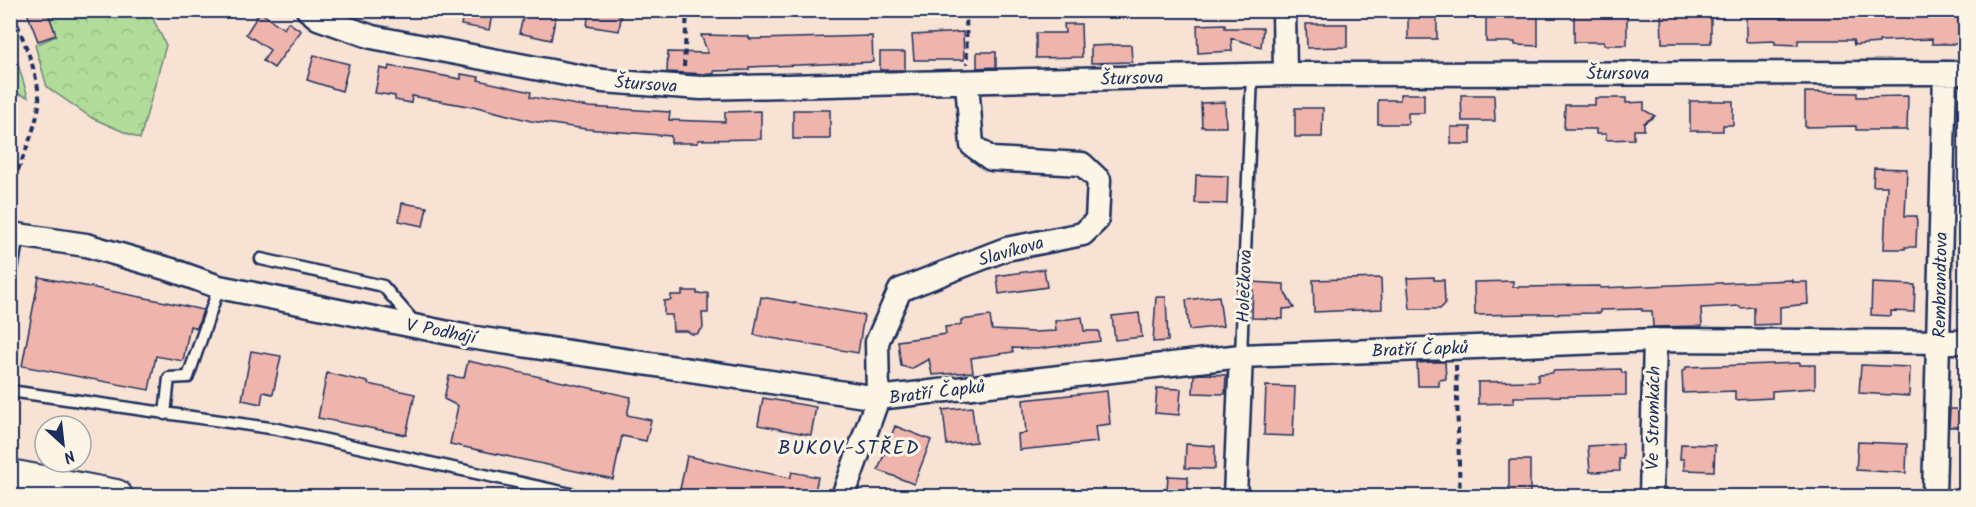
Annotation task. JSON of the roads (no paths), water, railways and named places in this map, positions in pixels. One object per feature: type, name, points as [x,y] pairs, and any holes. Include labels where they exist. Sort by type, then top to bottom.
[{"type":"street","name":"Štursova","points":[[308,10],[318,18],[372,37],[603,81],[682,87],[967,83],[1285,74],[1955,73]]},
{"type":"street","points":[[1284,10],[1285,74]]},
{"type":"street","name":"Rembrandtova","points":[[1934,496],[1939,340],[1955,73]]},
{"type":"street","name":"Slavíkova","points":[[843,496],[878,398],[877,342],[900,290],[1006,249],[1083,234],[1097,220],[1099,180],[1082,164],[992,159],[972,145],[967,83]]},
{"type":"street","name":"V Podhájí","points":[[14,235],[86,246],[172,270],[219,287],[469,338],[878,398]]},
{"type":"street","name":"Bratří Čapků","points":[[878,398],[1241,356],[1655,340],[1939,340],[1965,342]]},
{"type":"street","name":"Ve Stromkách","points":[[1651,496],[1655,340]]},
{"type":"street","name":"Holečkova","points":[[1235,496],[1241,356]]},
{"type":"street","points":[[10,476],[116,496]]},
{"type":"lane","name":"Holečkova","points":[[1241,356],[1252,75]]},
{"type":"lane","points":[[10,282],[14,235]]},
{"type":"lane","points":[[261,260],[383,286],[419,327]]},
{"type":"lane","points":[[165,414],[169,378],[188,376],[219,287]]},
{"type":"lane","points":[[10,391],[277,429],[580,496]]},
{"type":"district","name":"BUKOV-STŘED","points":[[849,447]]}]
